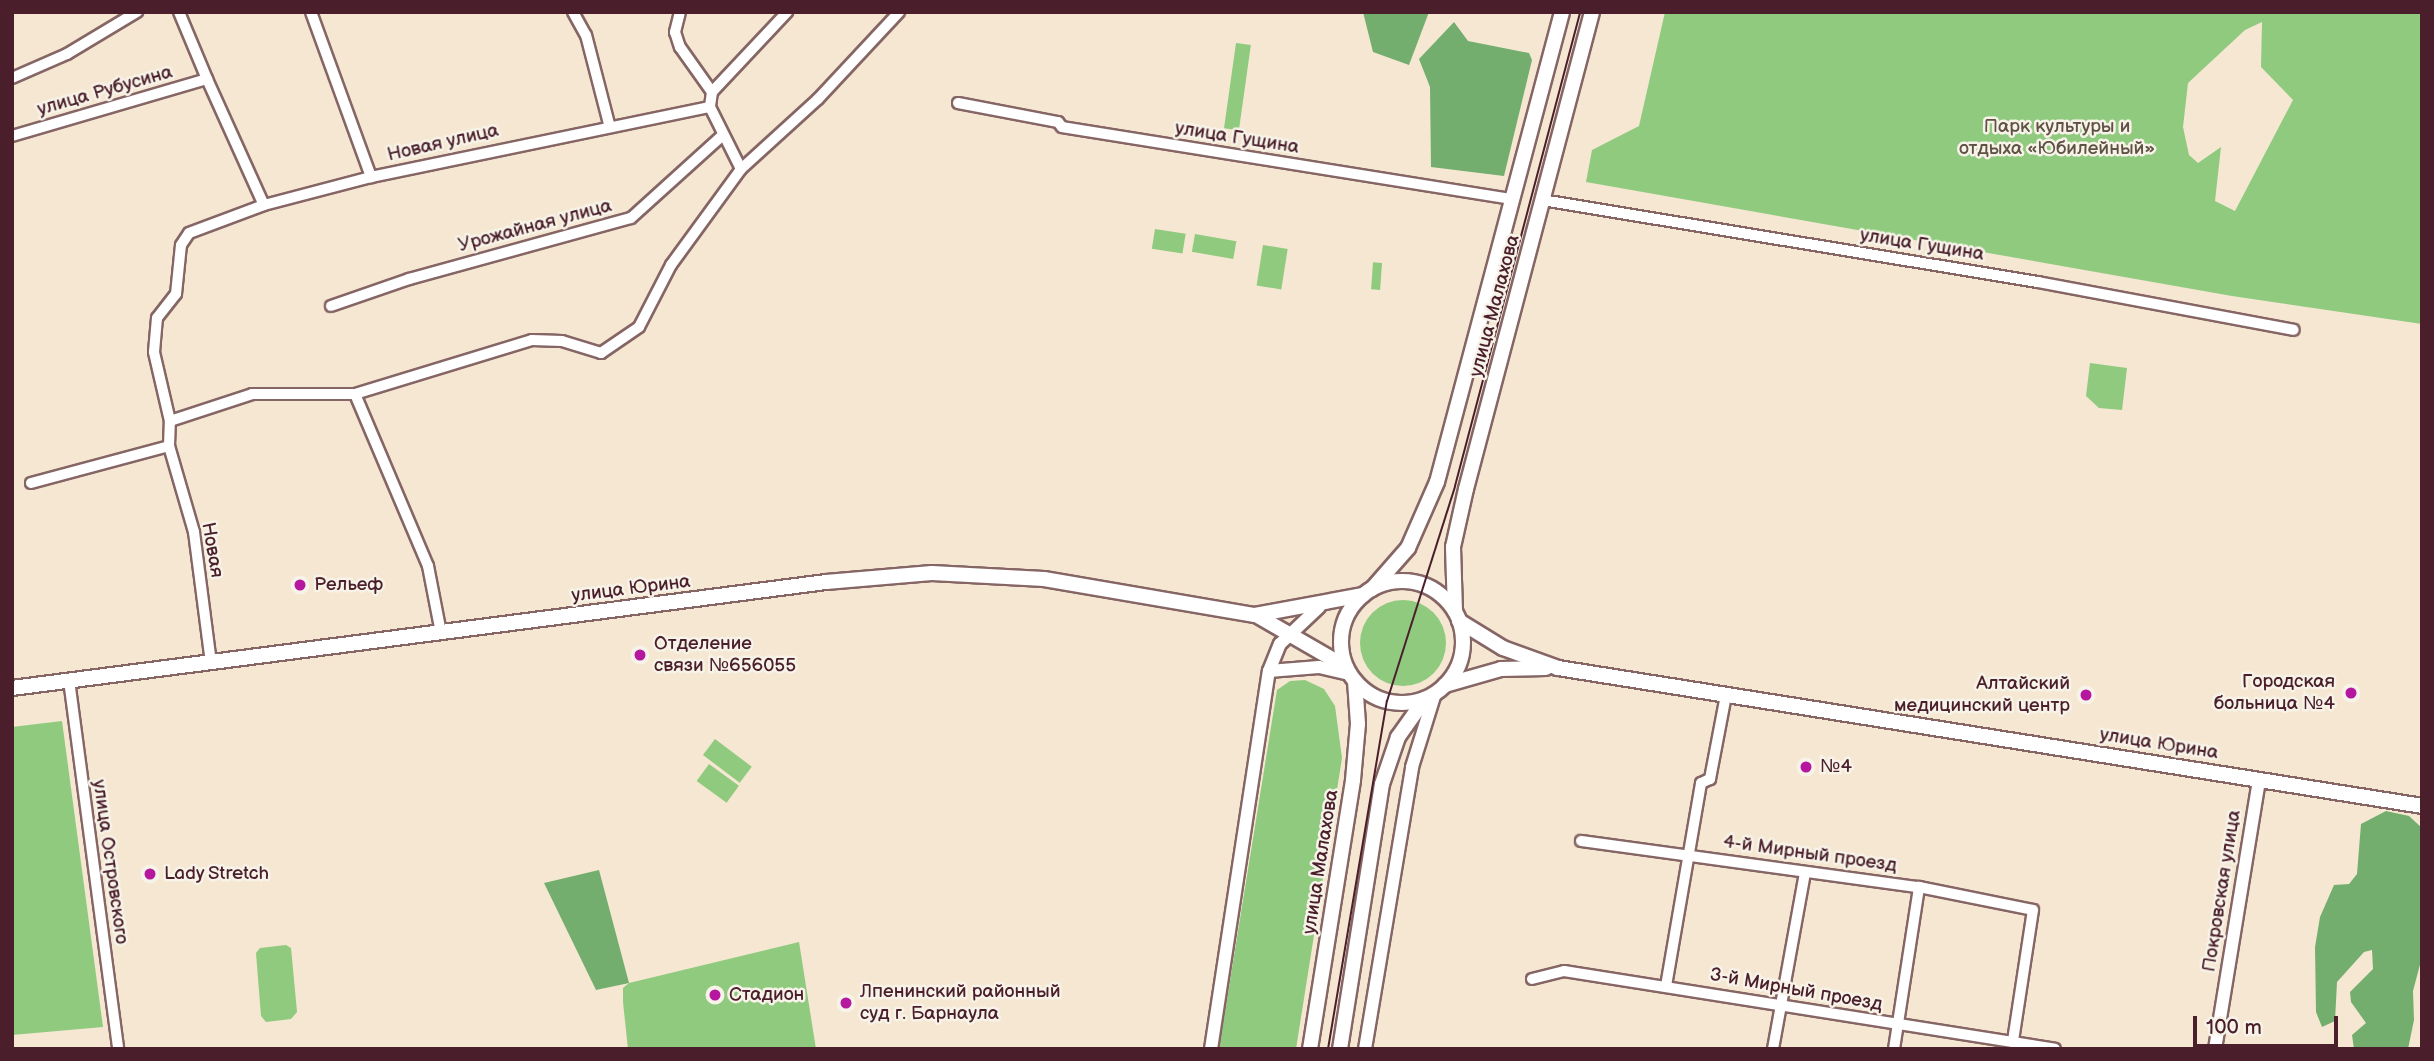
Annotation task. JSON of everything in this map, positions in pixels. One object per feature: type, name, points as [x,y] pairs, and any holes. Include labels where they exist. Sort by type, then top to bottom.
[{"type":"main road","name":"улица Малахова","points":[[1368,592],[1408,548],[1428,510],[1562,12]]},
{"type":"main road","name":"улица Малахова","points":[[1457,616],[1453,547],[1592,12]]},
{"type":"main road","name":"улица Юрина","points":[[12,688],[826,582],[932,573],[1044,579],[1255,615],[1319,607],[1368,592]]},
{"type":"main road","points":[[1340,1049],[1382,784],[1398,737],[1435,692],[1462,655],[1457,616],[1441,596],[1418,583],[1394,582],[1368,592],[1343,628],[1350,674],[1387,701],[1435,692]]},
{"type":"main road","name":"улица Юрина","points":[[1255,615],[1290,633],[1350,674]]},
{"type":"main road","name":"улица Юрина","points":[[1457,616],[1503,648],[1558,668]]},
{"type":"main road","name":"улица Юрина","points":[[1435,692],[1501,669],[1558,668],[2422,806]]},
{"type":"main road","name":"улица Малахова","points":[[1310,1049],[1353,780],[1358,724],[1350,674]]},
{"type":"street","points":[[12,78],[67,54],[137,12]]},
{"type":"street","name":"улица Рубусина","points":[[179,12],[264,205]]},
{"type":"street","points":[[311,12],[371,177]]},
{"type":"street","points":[[573,12],[586,35],[609,124]]},
{"type":"street","points":[[680,12],[675,32],[680,47],[712,92]]},
{"type":"street","points":[[741,169],[710,107],[712,92],[788,12]]},
{"type":"street","points":[[170,421],[252,394],[355,394],[531,340],[562,341],[601,354],[639,327],[671,265],[741,169],[818,99],[899,12]]},
{"type":"street","name":"улица Рубусина","points":[[12,135],[207,79]]},
{"type":"street","name":"улица Гущина","points":[[958,103],[1058,122],[1062,127],[1513,199]]},
{"type":"street","name":"Новая улица","points":[[189,233],[264,205],[371,177],[609,124],[710,107]]},
{"type":"street","name":"Урожайная улица","points":[[331,306],[409,279],[631,218],[723,135]]},
{"type":"street","name":"улица Гущина","points":[[1542,200],[2038,282],[2294,330]]},
{"type":"street","name":"Новая","points":[[189,233],[181,245],[176,294],[157,318],[154,352],[170,421],[169,446],[194,532],[211,663]]},
{"type":"street","points":[[355,394],[428,566],[441,633]]},
{"type":"street","points":[[31,484],[169,446]]},
{"type":"street","points":[[1211,1049],[1269,671],[1290,633],[1319,607]]},
{"type":"street","points":[[1269,671],[1319,667],[1350,674]]},
{"type":"street","name":"улица Островского","points":[[68,680],[118,1049]]},
{"type":"street","points":[[1365,1049],[1409,780],[1435,692]]},
{"type":"street","points":[[1666,986],[1700,783],[1710,779],[1726,695]]},
{"type":"street","name":"Покровская улица","points":[[2215,1049],[2259,780]]},
{"type":"street","name":"4-й Мирный проезд","points":[[1581,841],[1919,887],[2033,909],[2013,1041]]},
{"type":"street","points":[[1773,1049],[1805,873]]},
{"type":"street","points":[[1895,1049],[1919,887]]},
{"type":"street","name":"3-й Мирный проезд","points":[[1532,979],[1564,971],[2055,1049]]},
{"type":"green space","points":[[1363,12],[1429,12],[1409,65],[1373,52]]},
{"type":"green space","name":"Парк культуры и отдыха «Юбилейный»","points":[[1665,12],[2422,12],[2422,324],[2232,296],[1586,182],[1592,150],[1639,126]],"holes":[[[2262,22],[2261,67],[2293,100],[2235,211],[2215,201],[2221,147],[2198,163],[2189,155],[2183,127],[2188,83],[2245,30]]]},
{"type":"green space","points":[[1454,22],[1468,41],[1529,53],[1532,60],[1504,176],[1431,167],[1430,87],[1419,59]]},
{"type":"green space","points":[[1236,43],[1251,45],[1239,130],[1224,128]]},
{"type":"green space","points":[[1155,229],[1186,234],[1182,254],[1152,249]]},
{"type":"green space","points":[[1195,234],[1236,241],[1233,259],[1192,252]]},
{"type":"green space","points":[[1263,245],[1288,249],[1281,289],[1257,285]]},
{"type":"green space","points":[[1373,262],[1382,263],[1380,290],[1371,289]]},
{"type":"green space","points":[[2090,363],[2127,368],[2122,410],[2099,408],[2086,396]]},
{"type":"green space","points":[[1403,600],[1427,607],[1439,619],[1446,643],[1439,667],[1427,679],[1403,686],[1379,679],[1367,667],[1360,643],[1367,619],[1379,607]]},
{"type":"green space","points":[[1305,680],[1324,689],[1335,706],[1342,758],[1296,1049],[1219,1049],[1277,690],[1290,681]]},
{"type":"green space","points":[[62,721],[103,1027],[12,1035],[12,727]]},
{"type":"green space","points":[[715,739],[752,767],[740,783],[703,755]]},
{"type":"green space","points":[[709,764],[739,786],[727,803],[697,781]]},
{"type":"green space","points":[[2386,811],[2409,816],[2422,828],[2422,957],[2413,991],[2414,1020],[2408,1049],[2354,1049],[2352,1035],[2366,1023],[2351,1002],[2350,992],[2373,969],[2372,950],[2364,952],[2337,982],[2335,1021],[2322,1027],[2316,1012],[2315,947],[2320,917],[2334,885],[2349,884],[2357,874],[2361,824]]},
{"type":"green space","points":[[599,870],[629,983],[596,990],[544,883]]},
{"type":"green space","name":"Стадион","points":[[799,942],[816,1049],[628,1049],[623,988],[629,983]]},
{"type":"green space","points":[[286,945],[291,948],[297,1012],[291,1019],[266,1022],[261,1016],[256,953],[260,948]]},
{"type":"tram line","points":[[1328,1049],[1387,701],[1455,486],[1580,12]]},
{"type":"place","name":"Рельеф","points":[[300,585]]},
{"type":"place","name":"Отделение связи №656055","points":[[640,655]]},
{"type":"place","name":"Городская больница №4","points":[[2351,693]]},
{"type":"place","name":"Алтайский медицинский центр","points":[[2086,695]]},
{"type":"place","name":"№4","points":[[1806,767]]},
{"type":"place","name":"Lady Stretch","points":[[150,874]]},
{"type":"place","name":"Стадион","points":[[715,995]]},
{"type":"place","name":"Лпенинский районный суд г. Барнаула","points":[[846,1003]]}]
